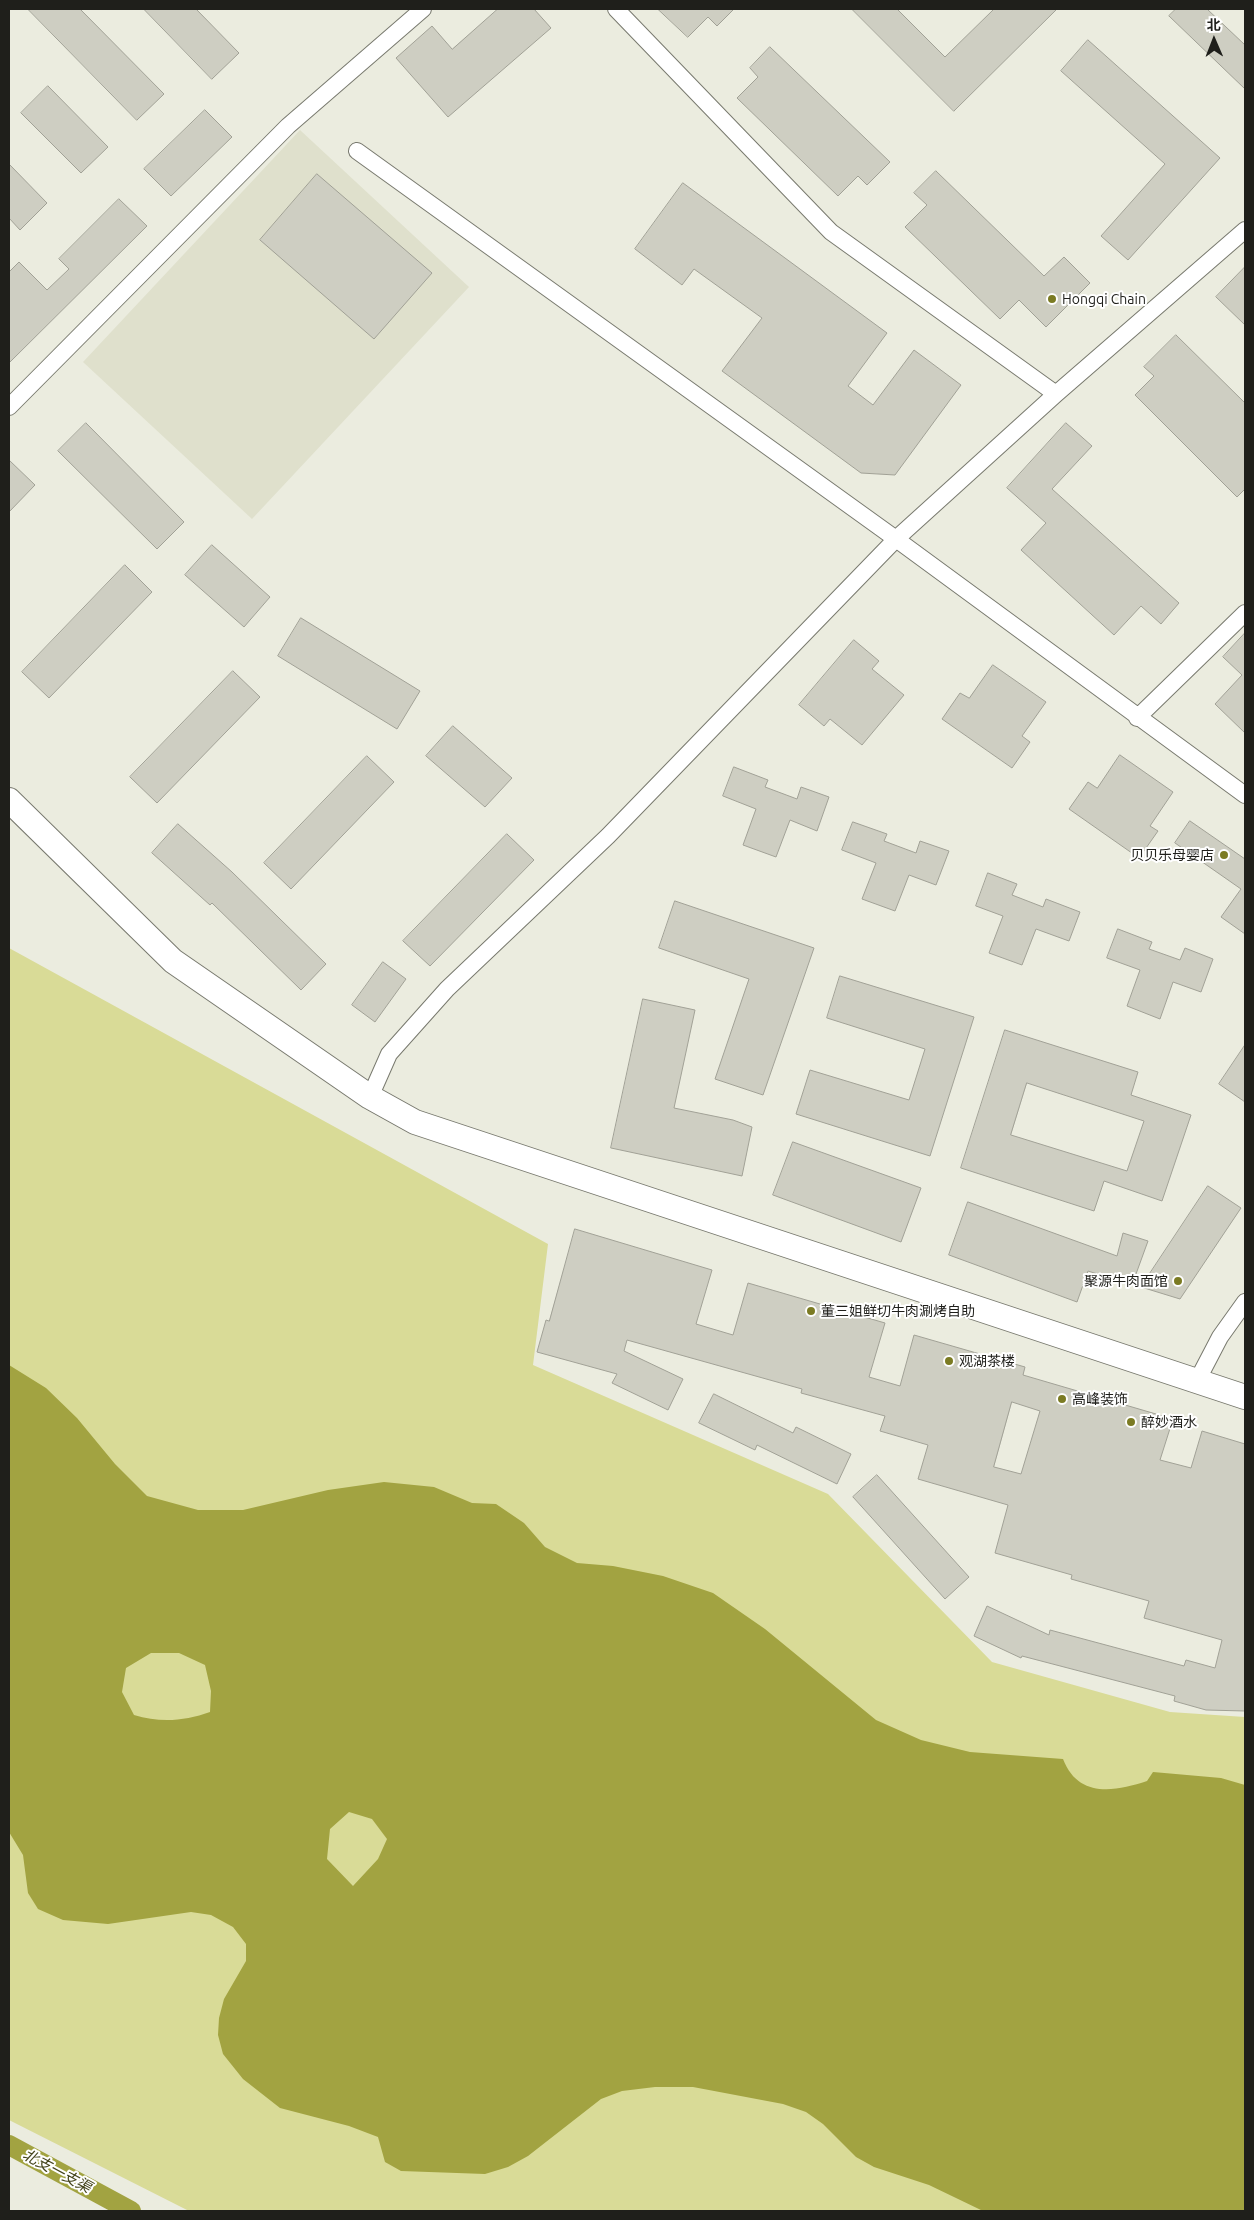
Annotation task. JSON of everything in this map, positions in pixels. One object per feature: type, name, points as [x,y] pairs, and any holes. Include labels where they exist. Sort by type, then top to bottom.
[{"type":"street","points":[[9,407],[288,126],[423,9]]},
{"type":"street","points":[[616,9],[831,232],[1056,394]]},
{"type":"street","points":[[357,151],[896,539],[1137,718],[1245,795]]},
{"type":"street","points":[[370,1097],[388,1054],[448,989],[608,836],[896,539],[1056,394],[1245,230]]},
{"type":"street","points":[[1137,718],[1245,613]]},
{"type":"street","points":[[9,800],[173,961],[370,1097],[414,1122],[1245,1397]]},
{"type":"street","points":[[1196,1382],[1220,1337],[1245,1302]]},
{"type":"shaded area","points":[[300,130],[469,287],[252,519],[83,362]]},
{"type":"shaded area","points":[[9,1365],[46,1388],[77,1418],[115,1464],[147,1496],[198,1510],[243,1510],[328,1490],[384,1482],[434,1487],[472,1503],[496,1504],[524,1523],[545,1547],[577,1563],[613,1566],[663,1576],[713,1593],[765,1629],[876,1720],[921,1740],[970,1752],[1063,1759],[1070,1772],[1078,1780],[1087,1786],[1098,1789],[1122,1788],[1135,1785],[1147,1781],[1153,1772],[1221,1778],[1245,1785],[1244,2211],[983,2211],[929,2185],[874,2167],[856,2157],[823,2124],[806,2112],[783,2104],[693,2087],[655,2087],[622,2091],[601,2099],[528,2156],[508,2167],[485,2174],[401,2171],[385,2162],[378,2137],[349,2126],[280,2108],[243,2079],[223,2054],[218,2035],[219,2018],[224,1999],[246,1961],[246,1944],[233,1927],[211,1915],[191,1912],[108,1924],[63,1920],[38,1909],[28,1893],[23,1855],[9,1832]],"holes":[[[151,1653],[179,1653],[205,1665],[211,1691],[210,1712],[172,1720],[144,1718],[134,1715],[122,1692],[126,1668]],[[349,1812],[372,1819],[387,1839],[378,1859],[353,1886],[327,1859],[330,1829]]]},
{"type":"green space","points":[[9,948],[548,1244],[533,1365],[828,1494],[992,1662],[1170,1712],[1245,1717],[1245,2211],[189,2211],[9,2120]]},
{"type":"building","points":[[28,9],[80,9],[164,94],[137,120]]},
{"type":"building","points":[[144,9],[196,9],[239,53],[212,79]]},
{"type":"building","points":[[498,9],[534,9],[551,28],[448,117],[396,58],[432,26],[452,49]]},
{"type":"building","points":[[658,9],[734,9],[717,26],[708,17],[688,37]]},
{"type":"building","points":[[852,9],[897,9],[945,57],[994,9],[1057,9],[954,111]]},
{"type":"building","points":[[1176,9],[1207,9],[1245,45],[1245,89],[1169,16]]},
{"type":"building","points":[[1088,40],[1220,158],[1128,260],[1101,236],[1165,164],[1061,71]]},
{"type":"building","points":[[770,47],[890,162],[867,185],[858,176],[838,196],[737,98],[758,77],[750,68]]},
{"type":"building","points":[[48,86],[108,147],[81,173],[21,113]]},
{"type":"building","points":[[205,110],[232,137],[171,196],[144,169]]},
{"type":"building","points":[[9,164],[47,203],[20,230],[9,218]]},
{"type":"building","points":[[936,171],[1044,276],[1064,257],[1090,283],[1046,327],[1019,300],[1000,319],[905,227],[927,205],[914,193]]},
{"type":"building","points":[[317,174],[432,273],[374,339],[260,240]]},
{"type":"building","points":[[683,183],[887,333],[848,386],[873,405],[914,350],[961,385],[895,475],[861,473],[722,371],[762,318],[694,269],[682,285],[635,249]]},
{"type":"building","points":[[119,199],[147,226],[9,363],[9,272],[19,262],[47,290],[69,269],[59,259]]},
{"type":"building","points":[[1245,267],[1245,325],[1216,297]]},
{"type":"building","points":[[1176,335],[1245,403],[1245,489],[1237,497],[1135,395],[1154,376],[1144,367]]},
{"type":"building","points":[[86,423],[184,522],[157,549],[58,451]]},
{"type":"building","points":[[1066,423],[1092,446],[1052,489],[1179,603],[1161,624],[1141,606],[1114,635],[1021,550],[1046,523],[1007,488]]},
{"type":"building","points":[[9,460],[35,485],[9,512]]},
{"type":"building","points":[[212,545],[270,597],[244,627],[185,575]]},
{"type":"building","points":[[125,565],[152,592],[49,698],[22,672]]},
{"type":"building","points":[[301,618],[420,691],[397,729],[278,656]]},
{"type":"building","points":[[1245,633],[1245,733],[1215,704],[1242,675],[1223,657]]},
{"type":"building","points":[[854,640],[879,661],[872,669],[904,695],[862,745],[830,719],[824,726],[799,705]]},
{"type":"building","points":[[993,665],[1046,702],[1022,736],[1030,742],[1012,768],[942,719],[960,693],[969,698]]},
{"type":"building","points":[[233,671],[260,697],[157,803],[130,777]]},
{"type":"building","points":[[453,726],[512,778],[485,807],[426,756]]},
{"type":"building","points":[[1120,755],[1173,792],[1150,826],[1158,831],[1139,858],[1069,809],[1088,782],[1097,788]]},
{"type":"building","points":[[367,756],[394,782],[291,889],[264,863]]},
{"type":"building","points":[[734,767],[768,780],[765,787],[797,799],[801,787],[829,797],[817,831],[790,820],[776,857],[743,845],[756,809],[723,796]]},
{"type":"building","points":[[1190,821],[1245,859],[1245,934],[1221,917],[1241,889],[1175,843]]},
{"type":"building","points":[[853,822],[887,834],[884,841],[916,853],[920,841],[949,851],[936,885],[909,875],[895,911],[862,899],[876,863],[842,850]]},
{"type":"building","points":[[178,824],[232,872],[326,964],[301,990],[212,903],[210,905],[152,853]]},
{"type":"building","points":[[507,834],[534,860],[430,966],[403,941]]},
{"type":"building","points":[[988,873],[1017,884],[1012,895],[1043,907],[1046,899],[1080,912],[1069,941],[1036,929],[1022,965],[989,953],[1003,916],[976,906]]},
{"type":"building","points":[[675,901],[814,948],[763,1095],[715,1079],[749,979],[659,948]]},
{"type":"building","points":[[1118,929],[1152,942],[1149,949],[1180,960],[1185,948],[1213,959],[1201,992],[1173,982],[1160,1019],[1127,1006],[1140,970],[1107,958]]},
{"type":"building","points":[[383,962],[406,979],[375,1022],[352,1005]]},
{"type":"building","points":[[840,976],[974,1017],[930,1156],[796,1114],[810,1070],[909,1100],[925,1049],[827,1018]]},
{"type":"building","points":[[643,999],[695,1010],[674,1108],[733,1120],[752,1127],[742,1176],[611,1148]]},
{"type":"building","points":[[1005,1030],[1138,1072],[1131,1095],[1191,1115],[1162,1201],[1104,1181],[1094,1211],[961,1168]],"holes":[[[1027,1083],[1144,1121],[1127,1171],[1011,1135]]]},
{"type":"building","points":[[1245,1045],[1245,1102],[1219,1084]]},
{"type":"building","points":[[793,1142],[921,1188],[901,1242],[773,1195]]},
{"type":"building","points":[[1208,1186],[1241,1208],[1180,1299],[1141,1287]]},
{"type":"building","points":[[968,1202],[1117,1256],[1123,1233],[1148,1241],[1132,1285],[1088,1271],[1077,1302],[949,1255]]},
{"type":"building","points":[[575,1229],[712,1270],[696,1324],[733,1335],[748,1283],[885,1323],[869,1377],[900,1386],[914,1335],[1025,1367],[1023,1375],[1173,1419],[1160,1460],[1191,1468],[1202,1431],[1245,1444],[1245,1711],[1206,1710],[1174,1701],[1175,1696],[1022,1656],[1021,1658],[974,1636],[987,1606],[1049,1635],[1050,1630],[1184,1666],[1186,1660],[1215,1668],[1222,1640],[1144,1618],[1149,1601],[1071,1579],[1072,1575],[995,1553],[1008,1505],[918,1479],[928,1445],[880,1431],[885,1416],[801,1393],[802,1389],[627,1340],[624,1351],[683,1379],[668,1410],[612,1383],[617,1374],[537,1352],[546,1320],[549,1321]],"holes":[[[1012,1402],[1040,1411],[1021,1474],[994,1467]]]},
{"type":"building","points":[[714,1394],[793,1433],[796,1427],[851,1454],[837,1484],[757,1445],[755,1450],[699,1423]]},
{"type":"building","points":[[877,1475],[969,1577],[945,1599],[853,1497]]},
{"type":"waterway","name":"北支一支渠","points":[[9,2145],[131,2211]]},
{"type":"place","name":"Hongqi Chain","points":[[1052,299]]},
{"type":"place","name":"贝贝乐母婴店","points":[[1224,855]]},
{"type":"place","name":"聚源牛肉面馆","points":[[1178,1281]]},
{"type":"place","name":"董三姐鲜切牛肉涮烤自助","points":[[811,1311]]},
{"type":"place","name":"观湖茶楼","points":[[949,1361]]},
{"type":"place","name":"高峰装饰","points":[[1062,1399]]},
{"type":"place","name":"醉妙酒水","points":[[1131,1422]]}]
